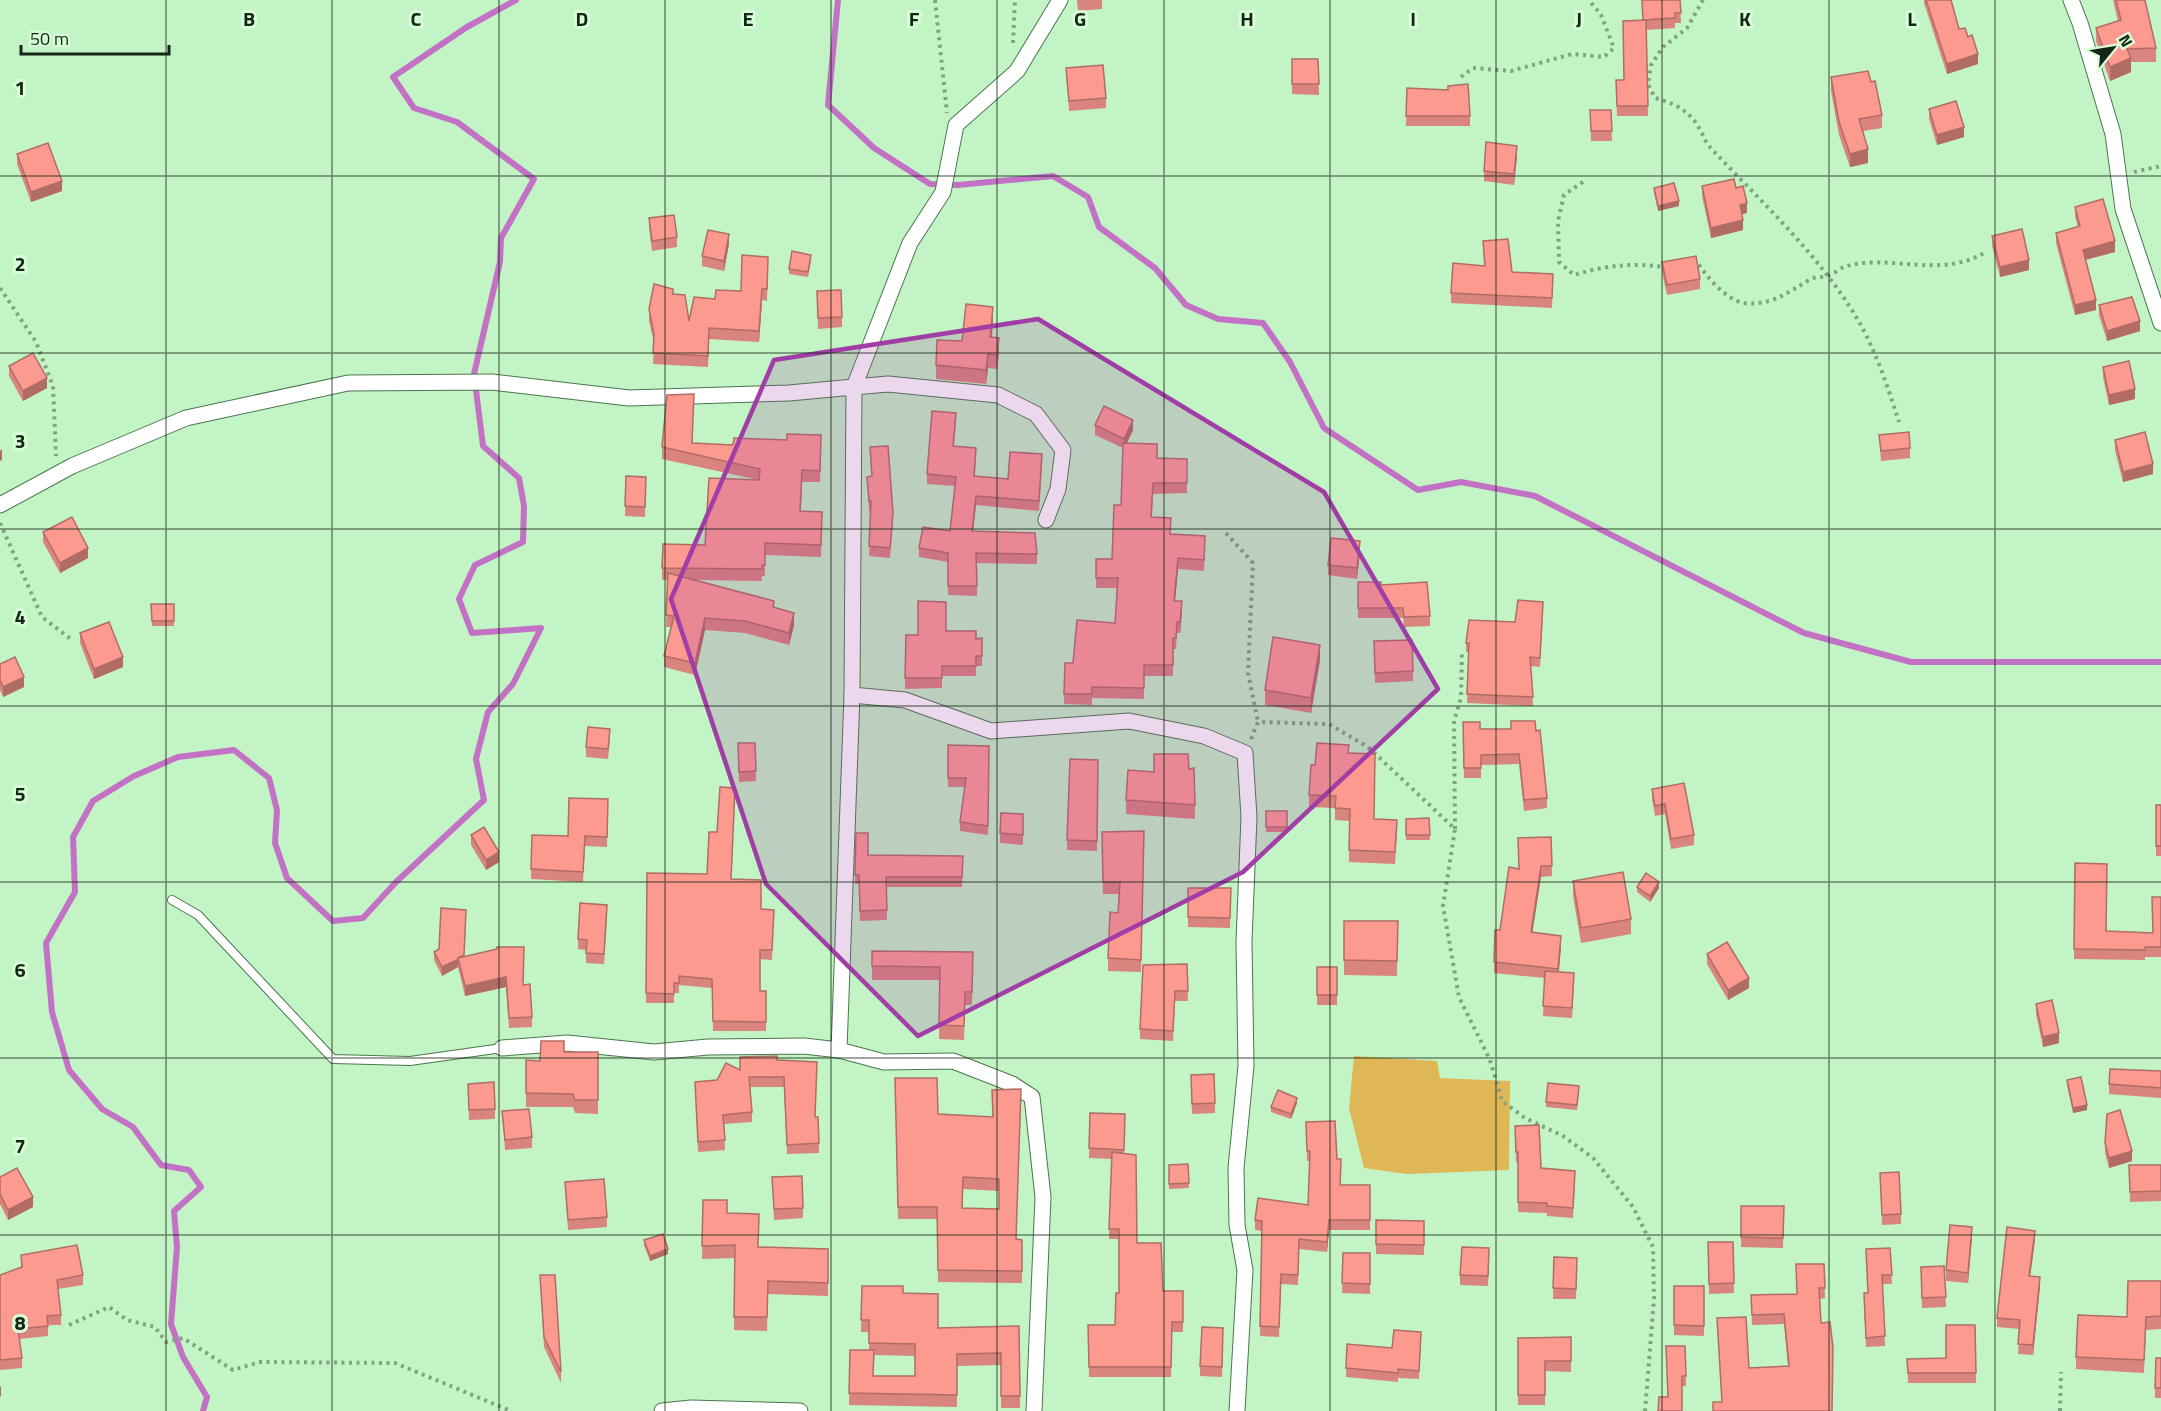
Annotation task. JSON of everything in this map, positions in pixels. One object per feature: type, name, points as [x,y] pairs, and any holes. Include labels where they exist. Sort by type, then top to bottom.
[{"type":"street","points":[[839,1050],[852,695],[854,387],[910,243],[944,192],[956,125],[1017,71],[1060,0]]},
{"type":"street","points":[[2071,0],[2113,134],[2123,209],[2161,323]]},
{"type":"street","points":[[0,505],[59,474],[186,418],[348,383],[492,382],[629,398],[789,393],[888,384],[998,395],[1036,414],[1064,450],[1058,489],[1046,520]]},
{"type":"street","points":[[852,695],[905,700],[991,731],[1129,721],[1204,736],[1245,753],[1249,817],[1245,941],[1246,1066],[1236,1168],[1237,1225],[1245,1270],[1237,1411]]},
{"type":"street","points":[[502,1048],[567,1043],[654,1052],[708,1047],[793,1046],[839,1050],[884,1062],[953,1061],[1012,1084],[1032,1097],[1043,1197],[1034,1411]]},
{"type":"street","points":[[662,1411],[691,1408],[800,1411]]},
{"type":"lane","points":[[172,900],[198,915],[333,1059],[410,1061],[502,1048]]},
{"type":"path","points":[[935,0],[948,123]]},
{"type":"path","points":[[1013,46],[1015,0]]},
{"type":"path","points":[[1461,77],[1473,68],[1511,71],[1572,54],[1604,57],[1614,48],[1601,15],[1589,0]]},
{"type":"path","points":[[1703,0],[1687,28],[1663,47],[1651,65],[1648,84],[1655,98],[1678,104],[1699,124],[1707,144],[1828,276],[1859,322],[1899,422]]},
{"type":"path","points":[[2118,175],[2161,166]]},
{"type":"path","points":[[1583,182],[1564,195],[1558,221],[1559,262],[1574,275],[1606,265],[1641,264],[1667,267]]},
{"type":"path","points":[[1687,264],[1697,262],[1708,280],[1741,302],[1765,304],[1784,296],[1814,277],[1828,276],[1845,267],[1869,263],[1924,266],[1956,263],[1977,257],[1987,250]]},
{"type":"path","points":[[0,288],[36,342],[53,386],[55,451],[59,474]]},
{"type":"path","points":[[0,523],[42,617],[72,640]]},
{"type":"path","points":[[1226,533],[1253,562],[1248,673],[1258,722],[1245,753]]},
{"type":"path","points":[[1462,651],[1461,698],[1454,721],[1455,829],[1443,906],[1459,997],[1490,1060],[1502,1101],[1525,1118],[1563,1136],[1593,1158],[1633,1207],[1653,1247],[1654,1299],[1646,1411]]},
{"type":"path","points":[[1258,722],[1329,724],[1368,747],[1455,829]]},
{"type":"path","points":[[69,1325],[110,1307],[128,1320],[154,1327],[166,1342],[183,1338],[233,1370],[260,1362],[395,1363],[511,1411]]},
{"type":"path","points":[[2060,1411],[2061,1372]]},
{"type":"highlighted area","points":[[1038,319],[1324,492],[1438,689],[1243,872],[918,1036],[766,884],[671,599],[774,360]]},
{"type":"shaded area","points":[[1354,1056],[1437,1061],[1440,1078],[1510,1081],[1509,1170],[1407,1174],[1364,1168],[1349,1108]]},
{"type":"building","points":[[1642,0],[1680,0],[1681,13],[1675,13],[1675,18],[1643,20]]},
{"type":"building","points":[[1926,0],[1951,0],[1959,29],[1965,28],[1968,37],[1972,35],[1978,54],[1947,64]]},
{"type":"building","points":[[2116,0],[2145,0],[2156,48],[2127,49],[2131,58],[2110,67],[2096,28],[2121,20]]},
{"type":"building","points":[[1646,20],[1648,106],[1617,106],[1616,80],[1624,80],[1623,21]]},
{"type":"building","points":[[1292,59],[1318,59],[1319,84],[1292,84]]},
{"type":"building","points":[[1103,65],[1106,98],[1069,101],[1066,68]]},
{"type":"building","points":[[1868,71],[1871,82],[1875,81],[1882,115],[1859,119],[1868,149],[1850,154],[1839,122],[1831,77]]},
{"type":"building","points":[[1468,84],[1470,116],[1406,116],[1407,88],[1448,90],[1448,86]]},
{"type":"building","points":[[1956,101],[1964,127],[1937,135],[1929,109]]},
{"type":"building","points":[[1590,110],[1611,110],[1612,131],[1591,131]]},
{"type":"building","points":[[1486,142],[1517,146],[1514,174],[1484,171]]},
{"type":"building","points":[[48,143],[62,181],[31,192],[17,154]]},
{"type":"building","points":[[1734,179],[1736,188],[1743,186],[1747,203],[1740,205],[1743,220],[1711,228],[1702,186]]},
{"type":"building","points":[[1674,183],[1679,201],[1658,206],[1654,188]]},
{"type":"building","points":[[2103,199],[2115,241],[2083,250],[2096,300],[2075,305],[2056,233],[2080,226],[2075,207]]},
{"type":"building","points":[[674,215],[677,237],[652,241],[649,218]]},
{"type":"building","points":[[2022,229],[2029,260],[2000,267],[1992,236]]},
{"type":"building","points":[[708,230],[729,234],[724,261],[702,256]]},
{"type":"building","points":[[1508,239],[1512,272],[1553,274],[1552,298],[1451,293],[1453,263],[1485,266],[1483,241]]},
{"type":"building","points":[[792,251],[811,255],[808,272],[789,269]]},
{"type":"building","points":[[742,255],[768,257],[767,289],[762,289],[759,331],[709,328],[708,356],[653,353],[654,334],[649,309],[654,284],[673,289],[673,294],[685,295],[689,321],[694,297],[715,299],[716,290],[741,291]]},
{"type":"building","points":[[1696,256],[1700,279],[1667,285],[1662,262]]},
{"type":"building","points":[[841,290],[842,317],[818,318],[817,291]]},
{"type":"building","points":[[2132,297],[2140,321],[2107,331],[2099,305]]},
{"type":"building","points":[[966,304],[993,307],[990,337],[999,338],[997,355],[988,354],[986,370],[936,365],[937,340],[962,341]]},
{"type":"building","points":[[33,353],[47,378],[23,391],[9,366]]},
{"type":"building","points":[[2129,361],[2135,389],[2109,395],[2103,367]]},
{"type":"building","points":[[694,394],[692,443],[733,445],[734,438],[787,440],[787,434],[821,435],[820,471],[802,470],[800,511],[822,512],[821,545],[765,543],[765,565],[762,565],[762,569],[662,568],[663,544],[705,545],[709,478],[759,480],[760,469],[662,447],[667,395]]},
{"type":"building","points":[[1104,406],[1133,420],[1124,439],[1095,425]]},
{"type":"building","points":[[932,411],[956,413],[953,446],[976,448],[974,476],[1008,479],[1010,452],[1042,454],[1039,501],[976,496],[972,531],[1035,533],[1037,554],[976,553],[977,586],[948,586],[948,553],[919,548],[923,527],[950,531],[956,477],[927,474]]},
{"type":"building","points":[[1909,432],[1910,448],[1881,451],[1879,435]]},
{"type":"building","points":[[2145,432],[2153,464],[2123,472],[2115,440]]},
{"type":"building","points":[[1123,443],[1157,444],[1157,458],[1187,459],[1187,483],[1153,483],[1151,517],[1171,518],[1170,534],[1205,536],[1204,560],[1178,558],[1174,601],[1182,601],[1180,622],[1177,622],[1176,638],[1173,638],[1173,665],[1144,665],[1144,688],[1092,687],[1092,694],[1064,694],[1065,663],[1073,663],[1077,620],[1115,623],[1118,578],[1096,578],[1096,559],[1112,559],[1114,505],[1121,505]]},
{"type":"building","points":[[888,446],[893,513],[890,548],[869,546],[871,501],[869,501],[867,477],[872,476],[870,447]]},
{"type":"building","points":[[626,476],[646,477],[645,507],[625,506]]},
{"type":"building","points":[[72,517],[88,548],[60,563],[43,532]]},
{"type":"building","points":[[1331,538],[1360,541],[1357,568],[1328,565]]},
{"type":"building","points":[[668,573],[774,601],[773,607],[794,613],[789,633],[745,621],[705,618],[695,663],[664,656],[674,616],[666,615]]},
{"type":"building","points":[[1358,582],[1381,582],[1381,585],[1427,582],[1430,616],[1404,617],[1403,608],[1358,608]]},
{"type":"building","points":[[1518,600],[1543,602],[1540,658],[1530,657],[1533,697],[1467,694],[1469,643],[1466,643],[1469,620],[1515,622]]},
{"type":"building","points":[[918,601],[946,602],[946,631],[976,631],[976,639],[982,638],[982,656],[976,656],[976,666],[942,666],[942,678],[905,678],[906,635],[918,635]]},
{"type":"building","points":[[151,604],[174,604],[174,621],[152,621]]},
{"type":"building","points":[[109,622],[123,657],[94,669],[80,633]]},
{"type":"building","points":[[1273,637],[1320,645],[1311,698],[1265,690]]},
{"type":"building","points":[[1412,640],[1413,671],[1375,673],[1374,641]]},
{"type":"building","points":[[15,657],[24,677],[3,687],[0,680],[0,664]]},
{"type":"building","points":[[1511,721],[1535,721],[1536,731],[1540,730],[1547,798],[1524,800],[1519,754],[1481,755],[1481,768],[1464,768],[1463,722],[1480,722],[1480,729],[1511,729]]},
{"type":"building","points":[[588,727],[610,729],[608,749],[586,747]]},
{"type":"building","points":[[738,743],[755,743],[756,771],[739,772]]},
{"type":"building","points":[[1317,743],[1349,745],[1348,753],[1375,754],[1374,819],[1397,820],[1395,852],[1349,850],[1350,809],[1335,808],[1336,796],[1309,795],[1311,765],[1315,765]]},
{"type":"building","points":[[948,745],[989,746],[988,826],[960,822],[966,778],[948,778]]},
{"type":"building","points":[[1154,754],[1188,754],[1189,769],[1194,768],[1195,805],[1126,800],[1128,770],[1154,772]]},
{"type":"building","points":[[1070,759],[1098,760],[1097,841],[1067,840]]},
{"type":"building","points":[[1684,783],[1694,835],[1671,839],[1665,804],[1655,806],[1652,789]]},
{"type":"building","points":[[720,787],[735,788],[731,879],[761,880],[761,909],[774,910],[772,950],[760,950],[760,991],[766,991],[766,1022],[713,1021],[712,979],[679,976],[679,983],[674,983],[674,994],[646,993],[647,873],[707,874],[709,832],[717,832]]},
{"type":"building","points":[[569,798],[608,799],[607,837],[585,836],[583,872],[531,869],[532,835],[568,836]]},
{"type":"building","points":[[2156,805],[2161,805],[2161,846],[2156,846]]},
{"type":"building","points":[[1266,811],[1287,811],[1287,827],[1266,827]]},
{"type":"building","points":[[1001,813],[1023,814],[1023,835],[1000,833]]},
{"type":"building","points":[[1429,818],[1430,835],[1406,835],[1406,819]]},
{"type":"building","points":[[484,827],[499,852],[486,860],[471,835]]},
{"type":"building","points":[[1144,831],[1141,960],[1108,958],[1110,912],[1118,913],[1120,882],[1103,882],[1102,832]]},
{"type":"building","points":[[856,833],[868,833],[868,855],[963,856],[962,877],[886,877],[887,910],[860,911],[859,875],[855,875]]},
{"type":"building","points":[[1551,837],[1552,866],[1541,866],[1531,932],[1561,936],[1558,969],[1494,962],[1495,930],[1500,930],[1509,867],[1519,869],[1518,838]]},
{"type":"building","points":[[2075,863],[2107,864],[2106,931],[2153,933],[2152,897],[2161,897],[2161,947],[2145,947],[2145,950],[2074,949]]},
{"type":"building","points":[[1623,872],[1631,919],[1581,928],[1573,881]]},
{"type":"building","points":[[1646,873],[1659,882],[1650,896],[1637,887]]},
{"type":"building","points":[[1188,888],[1231,888],[1230,918],[1188,917]]},
{"type":"building","points":[[580,903],[607,905],[604,954],[586,953],[587,940],[578,939]]},
{"type":"building","points":[[441,908],[466,910],[464,955],[442,967],[434,952],[439,949]]},
{"type":"building","points":[[1344,921],[1398,921],[1397,961],[1344,960]]},
{"type":"building","points":[[1727,942],[1749,978],[1728,990],[1707,954]]},
{"type":"building","points":[[497,947],[524,947],[523,985],[530,984],[532,1017],[509,1018],[506,977],[465,986],[458,958],[497,949]]},
{"type":"building","points":[[872,951],[973,952],[972,992],[965,992],[964,1026],[939,1025],[940,967],[872,966]]},
{"type":"building","points":[[1187,964],[1188,991],[1175,991],[1173,1031],[1140,1029],[1143,965]]},
{"type":"building","points":[[1317,967],[1337,967],[1337,995],[1317,995]]},
{"type":"building","points":[[1545,971],[1574,973],[1572,1008],[1543,1006]]},
{"type":"building","points":[[2052,1000],[2059,1033],[2043,1037],[2036,1004]]},
{"type":"building","points":[[541,1041],[564,1041],[564,1052],[598,1052],[598,1100],[575,1100],[573,1094],[526,1093],[526,1060],[540,1061]]},
{"type":"building","points":[[777,1056],[777,1060],[817,1062],[815,1117],[818,1117],[819,1143],[787,1145],[784,1077],[749,1077],[752,1112],[723,1115],[725,1140],[698,1142],[695,1082],[717,1080],[726,1063],[740,1070],[740,1057]]},
{"type":"building","points":[[2110,1069],[2161,1071],[2161,1088],[2109,1084]]},
{"type":"building","points":[[1214,1074],[1215,1103],[1192,1104],[1191,1075]]},
{"type":"building","points":[[2081,1077],[2087,1105],[2073,1108],[2067,1080]]},
{"type":"building","points":[[895,1078],[937,1078],[938,1114],[993,1117],[992,1090],[1021,1089],[1016,1239],[1022,1240],[1022,1271],[938,1270],[937,1207],[898,1207]],"holes":[[[963,1177],[999,1179],[999,1209],[962,1208]]]},
{"type":"building","points":[[494,1082],[495,1109],[469,1110],[468,1084]]},
{"type":"building","points":[[1548,1083],[1579,1086],[1577,1105],[1546,1102]]},
{"type":"building","points":[[1278,1090],[1297,1098],[1291,1114],[1271,1107]]},
{"type":"building","points":[[529,1109],[532,1137],[505,1140],[502,1111]]},
{"type":"building","points":[[2120,1110],[2132,1151],[2109,1158],[2105,1143],[2107,1114]]},
{"type":"building","points":[[1090,1113],[1125,1114],[1124,1150],[1089,1148]]},
{"type":"building","points":[[1335,1121],[1337,1159],[1341,1159],[1340,1185],[1370,1185],[1370,1220],[1329,1220],[1327,1242],[1299,1239],[1298,1275],[1281,1274],[1279,1327],[1260,1326],[1262,1221],[1255,1220],[1258,1198],[1308,1205],[1310,1151],[1307,1151],[1306,1122]]},
{"type":"building","points":[[1539,1125],[1541,1168],[1575,1171],[1573,1208],[1547,1206],[1547,1203],[1518,1202],[1518,1152],[1516,1152],[1515,1126]]},
{"type":"building","points":[[1112,1152],[1136,1155],[1137,1243],[1161,1243],[1163,1291],[1183,1291],[1183,1322],[1172,1322],[1171,1367],[1089,1367],[1088,1325],[1115,1325],[1116,1293],[1119,1293],[1119,1229],[1109,1229]]},
{"type":"building","points":[[1188,1164],[1189,1183],[1169,1184],[1169,1165]]},
{"type":"building","points":[[2129,1165],[2161,1165],[2161,1191],[2130,1192]]},
{"type":"building","points":[[17,1168],[33,1197],[8,1210],[0,1194],[0,1177]]},
{"type":"building","points":[[1899,1172],[1901,1214],[1882,1215],[1880,1173]]},
{"type":"building","points":[[802,1176],[803,1208],[774,1209],[772,1177]]},
{"type":"building","points":[[604,1179],[607,1217],[568,1220],[565,1182]]},
{"type":"building","points":[[703,1200],[727,1200],[727,1213],[759,1214],[758,1247],[828,1249],[828,1283],[768,1281],[767,1317],[734,1317],[735,1245],[702,1246]]},
{"type":"building","points":[[1741,1206],[1784,1206],[1783,1238],[1741,1237]]},
{"type":"building","points":[[1376,1220],[1424,1221],[1424,1245],[1376,1244]]},
{"type":"building","points":[[1950,1225],[1972,1227],[1968,1273],[1946,1270]]},
{"type":"building","points":[[2007,1227],[2035,1231],[2029,1276],[2040,1277],[2033,1345],[2018,1344],[2020,1320],[1997,1318]]},
{"type":"building","points":[[663,1234],[668,1249],[650,1256],[644,1240]]},
{"type":"building","points":[[1708,1242],[1733,1242],[1734,1283],[1709,1284]]},
{"type":"building","points":[[77,1245],[83,1275],[57,1280],[61,1315],[47,1316],[48,1326],[18,1329],[22,1358],[0,1360],[0,1275],[22,1267],[21,1255]]},
{"type":"building","points":[[1462,1247],[1489,1248],[1488,1276],[1460,1275]]},
{"type":"building","points":[[1890,1248],[1892,1275],[1882,1275],[1885,1336],[1866,1338],[1864,1293],[1868,1293],[1866,1249]]},
{"type":"building","points":[[1343,1253],[1370,1253],[1370,1284],[1342,1283]]},
{"type":"building","points":[[1554,1257],[1577,1258],[1576,1289],[1553,1288]]},
{"type":"building","points":[[1796,1264],[1824,1264],[1825,1288],[1819,1288],[1821,1323],[1830,1322],[1833,1347],[1832,1411],[1713,1411],[1713,1402],[1722,1402],[1717,1318],[1746,1317],[1749,1368],[1789,1366],[1784,1314],[1752,1315],[1751,1295],[1797,1294]]},
{"type":"building","points":[[1944,1266],[1946,1297],[1922,1298],[1921,1267]]},
{"type":"building","points":[[540,1275],[555,1275],[561,1372],[544,1337]]},
{"type":"building","points":[[2128,1281],[2161,1281],[2161,1316],[2146,1317],[2144,1360],[2076,1357],[2078,1315],[2127,1317]]},
{"type":"building","points":[[862,1286],[903,1286],[903,1293],[938,1294],[938,1328],[1019,1326],[1020,1396],[1001,1396],[1001,1353],[957,1354],[957,1395],[849,1393],[850,1350],[874,1350],[873,1376],[915,1376],[915,1344],[869,1343],[869,1320],[861,1320]]},
{"type":"building","points":[[1674,1286],[1704,1286],[1704,1326],[1674,1325]]},
{"type":"building","points":[[1946,1325],[1975,1325],[1976,1373],[1908,1373],[1907,1359],[1946,1358]]},
{"type":"building","points":[[1202,1327],[1223,1328],[1222,1367],[1200,1366]]},
{"type":"building","points":[[1394,1330],[1421,1332],[1419,1371],[1398,1369],[1398,1373],[1346,1368],[1347,1344],[1392,1348]]},
{"type":"building","points":[[1571,1337],[1571,1361],[1545,1361],[1545,1395],[1518,1395],[1518,1338]]},
{"type":"building","points":[[1666,1346],[1685,1346],[1686,1376],[1682,1376],[1682,1411],[1658,1411],[1659,1397],[1668,1397]]},
{"type":"building","points":[[2156,1358],[2161,1358],[2161,1388],[2155,1388]]},
{"type":"waterway","points":[[203,1411],[207,1397],[183,1357],[171,1324],[177,1247],[174,1211],[201,1187],[189,1170],[161,1165],[133,1127],[102,1109],[69,1070],[52,1012],[46,943],[75,892],[73,837],[93,801],[134,776],[178,757],[234,750],[269,778],[277,810],[275,843],[287,878],[333,921],[363,918],[396,882],[484,800],[476,759],[488,712],[513,684],[541,628],[472,633],[459,599],[475,565],[523,542],[524,506],[519,478],[483,446],[474,374],[500,262],[501,238],[534,179],[457,122],[414,108],[393,77],[467,27],[516,0]]},
{"type":"waterway","points":[[838,0],[828,105],[874,148],[930,184],[958,185],[1053,176],[1088,197],[1099,227],[1155,268],[1186,305],[1218,319],[1263,323],[1290,362],[1324,428],[1418,490],[1461,482],[1535,496],[1804,633],[1911,662],[2161,662]]}]
